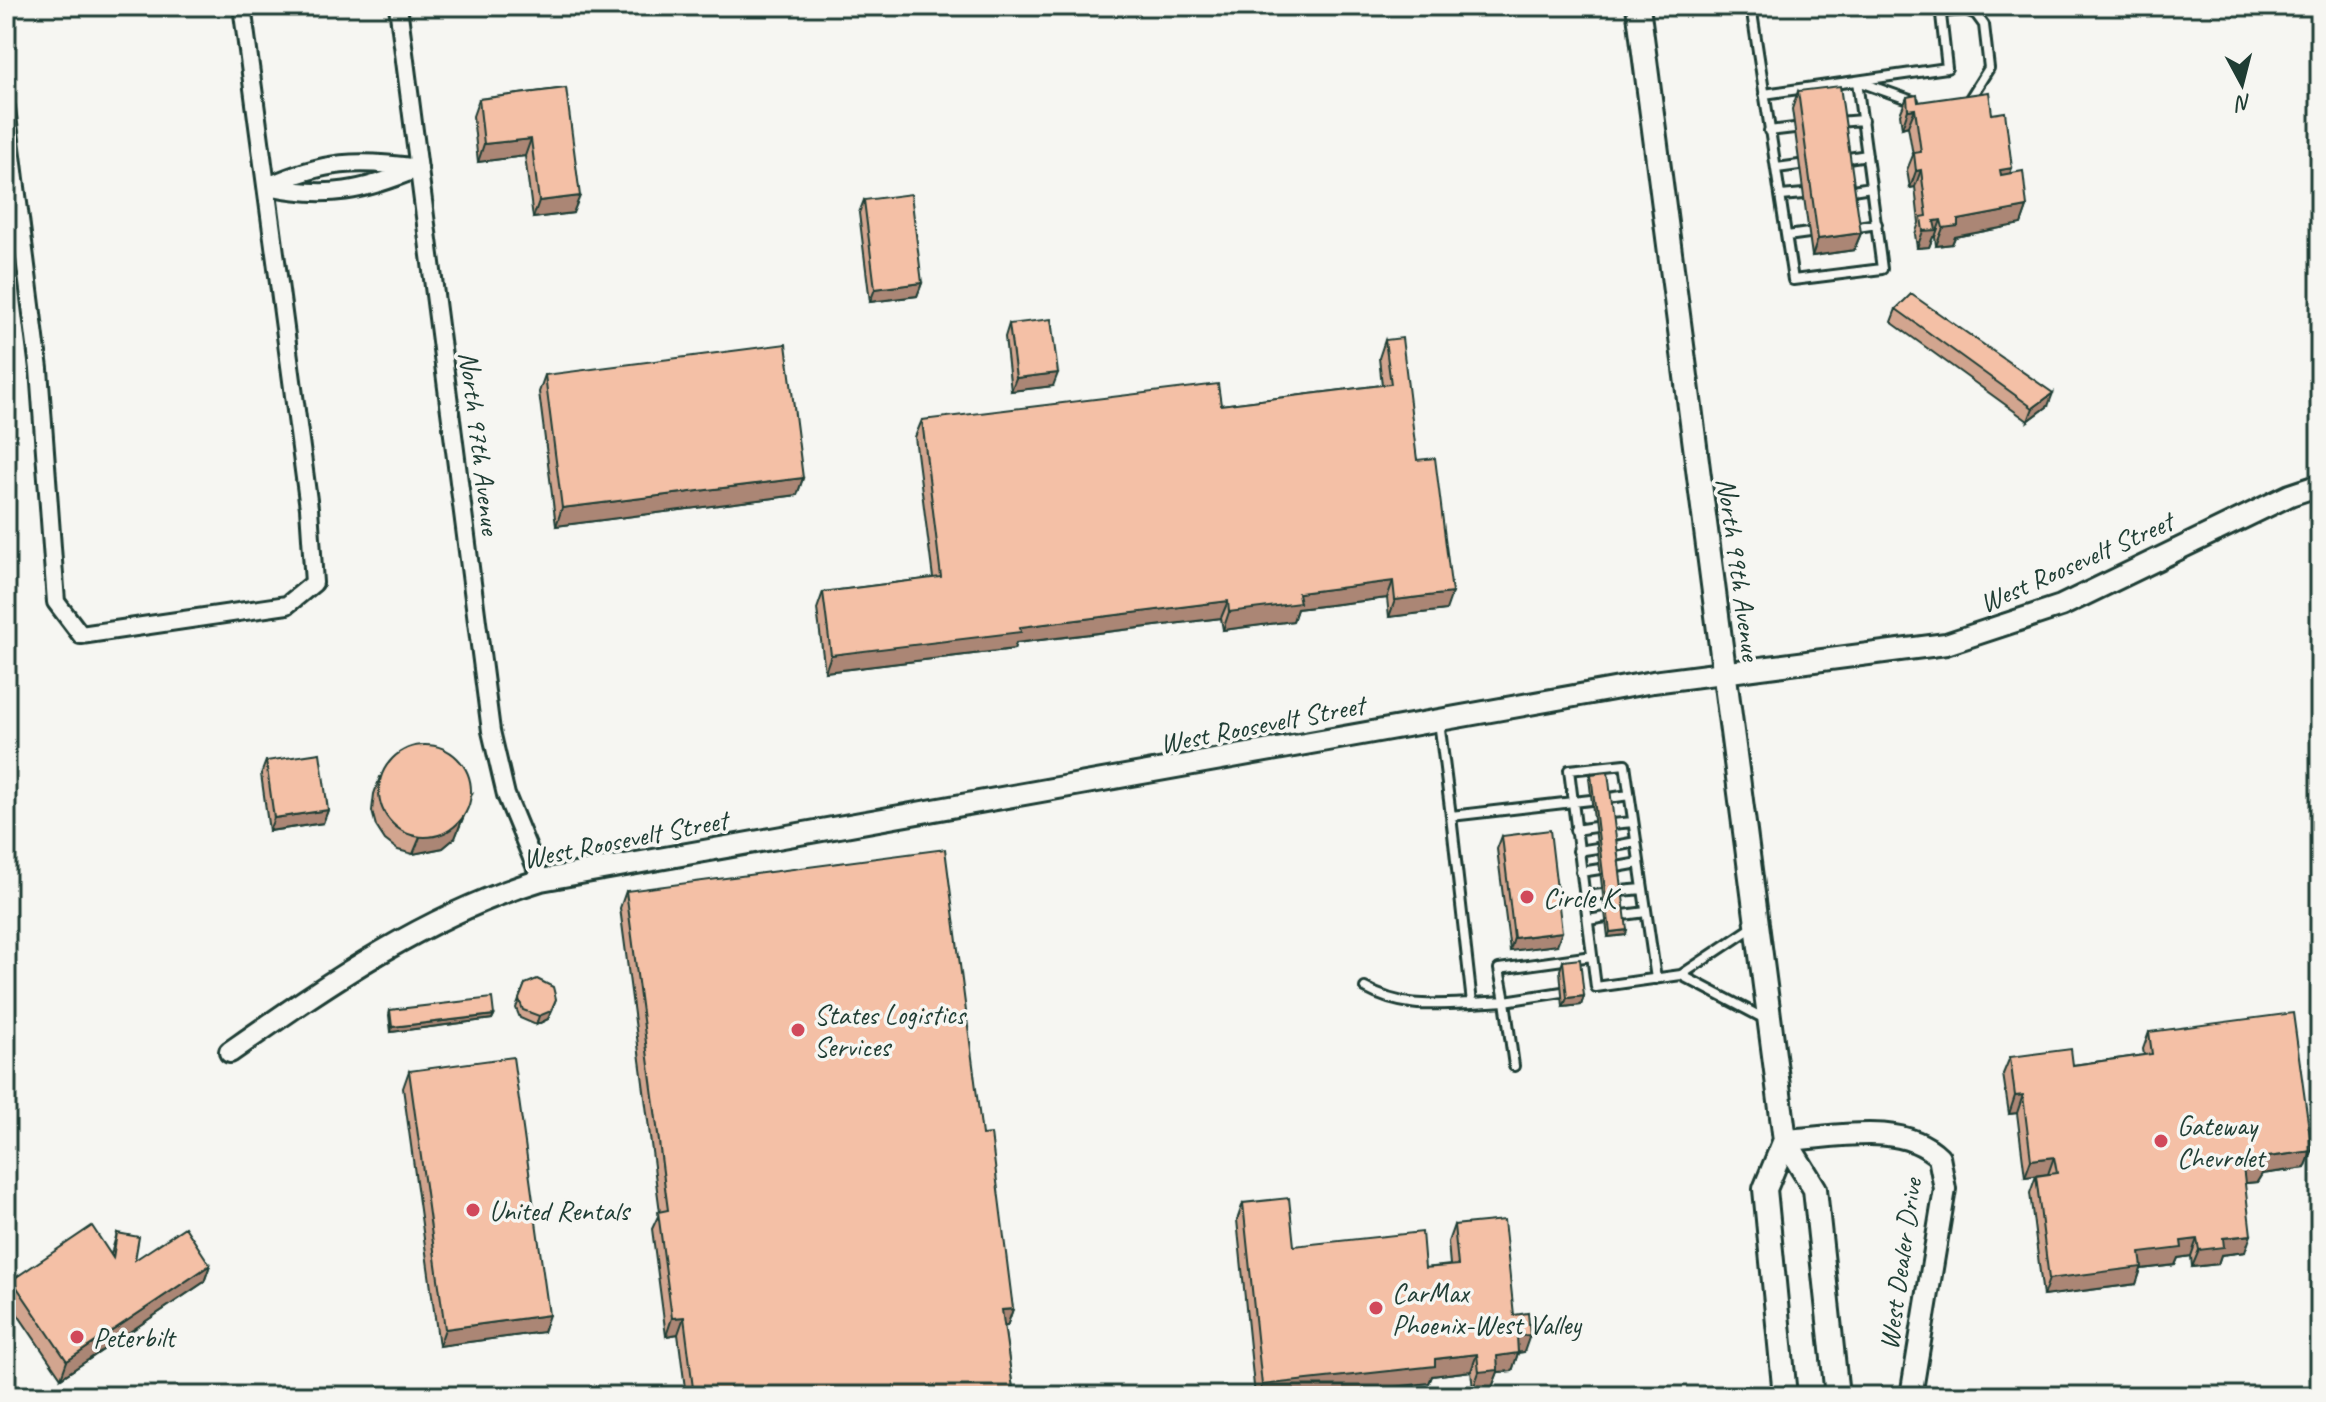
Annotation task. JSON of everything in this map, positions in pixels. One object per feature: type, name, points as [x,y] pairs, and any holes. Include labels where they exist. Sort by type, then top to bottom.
[{"type":"main road","name":"North 99th Avenue","points":[[1638,6],[1785,1140],[1815,1189],[1837,1396]]},
{"type":"main road","name":"North 99th Avenue","points":[[1785,1140],[1765,1189],[1785,1396]]},
{"type":"street","points":[[6,108],[39,369],[56,602],[81,635],[287,605],[314,583],[309,508],[242,6]]},
{"type":"street","name":"North 97th Avenue","points":[[398,6],[491,731],[506,795],[541,880]]},
{"type":"street","points":[[268,186],[304,170],[367,161],[419,168]]},
{"type":"street","points":[[268,186],[308,195],[375,187],[419,168]]},
{"type":"street","name":"West Roosevelt Street","points":[[230,1052],[444,915],[489,896],[541,880],[1044,793],[1439,720],[1723,674],[1946,644],[1993,631],[2061,606],[2290,495],[2320,485]]},
{"type":"street","name":"West Dealer Drive","points":[[1785,1140],[1895,1135],[1915,1139],[1939,1157],[1945,1189],[1911,1396]]},
{"type":"lane","points":[[1751,6],[1793,280],[1882,269],[1857,81]]},
{"type":"lane","points":[[1764,94],[1947,68],[1941,9],[1966,10],[1976,14],[1984,25],[1989,68],[1974,96],[1966,103],[1953,104]]},
{"type":"lane","points":[[1857,81],[1928,106]]},
{"type":"lane","points":[[1837,122],[1863,120]]},
{"type":"lane","points":[[1769,131],[1794,128]]},
{"type":"lane","points":[[1842,159],[1867,155]]},
{"type":"lane","points":[[1777,168],[1799,165]]},
{"type":"lane","points":[[1846,191],[1871,187]]},
{"type":"lane","points":[[1781,196],[1804,194]]},
{"type":"lane","points":[[1851,228],[1877,224]]},
{"type":"lane","points":[[1787,236],[1809,233]]},
{"type":"lane","points":[[1439,720],[1472,1003]]},
{"type":"lane","points":[[1656,979],[1625,764],[1569,770],[1592,956],[1592,988],[1656,979],[1681,975],[1756,926]]},
{"type":"lane","points":[[1609,798],[1629,795]]},
{"type":"lane","points":[[1451,816],[1591,800]]},
{"type":"lane","points":[[1612,824],[1633,822]]},
{"type":"lane","points":[[1575,830],[1595,827]]},
{"type":"lane","points":[[1615,846],[1636,842]]},
{"type":"lane","points":[[1578,851],[1597,848]]},
{"type":"lane","points":[[1617,867],[1639,863]]},
{"type":"lane","points":[[1581,872],[1600,869]]},
{"type":"lane","points":[[1620,891],[1643,889]]},
{"type":"lane","points":[[1585,896],[1603,894]]},
{"type":"lane","points":[[1623,915],[1646,912]]},
{"type":"lane","points":[[1588,920],[1606,917]]},
{"type":"lane","points":[[1514,1066],[1499,969],[1592,956]]},
{"type":"lane","points":[[1681,975],[1769,1021]]},
{"type":"lane","points":[[1365,988],[1387,1000],[1413,1006],[1505,1001],[1562,992]]},
{"type":"building","points":[[1840,86],[1861,233],[1818,239],[1798,91]]},
{"type":"building","points":[[566,88],[580,196],[539,201],[531,139],[484,144],[479,99]]},
{"type":"building","points":[[1989,92],[1992,114],[2005,112],[2012,168],[2000,170],[2001,175],[2023,171],[2027,207],[1958,220],[1958,226],[1943,228],[1941,220],[1934,221],[1936,230],[1923,231],[1921,217],[1927,216],[1921,170],[1916,171],[1914,153],[1921,152],[1915,109],[1908,110],[1907,97],[1917,95],[1918,102]]},
{"type":"building","points":[[911,194],[922,283],[875,289],[864,200]]},
{"type":"building","points":[[1911,294],[2053,393],[2033,408],[1896,309]]},
{"type":"building","points":[[1051,319],[1058,373],[1016,378],[1009,324]]},
{"type":"building","points":[[1402,338],[1417,460],[1435,458],[1452,593],[1395,600],[1393,581],[1298,593],[1300,603],[1229,612],[1228,601],[1020,627],[1021,632],[831,655],[823,592],[941,577],[922,420],[1218,384],[1221,405],[1391,384],[1385,340]]},
{"type":"building","points":[[786,344],[803,478],[562,508],[545,375]]},
{"type":"building","points":[[425,745],[443,749],[457,759],[467,773],[471,791],[467,809],[457,823],[443,833],[425,837],[407,833],[393,823],[383,809],[379,791],[383,773],[393,759],[407,749]]},
{"type":"building","points":[[320,753],[328,810],[274,818],[266,761]]},
{"type":"building","name":"Circle K","points":[[1608,772],[1627,930],[1610,932],[1591,774]]},
{"type":"building","name":"Circle K","points":[[1550,830],[1562,932],[1514,938],[1502,836]]},
{"type":"building","name":"States Logistics Services","points":[[945,849],[982,1135],[991,1134],[1013,1309],[1002,1310],[1014,1396],[694,1396],[684,1317],[672,1318],[658,1212],[668,1210],[626,891]]},
{"type":"building","points":[[1580,959],[1584,996],[1567,998],[1563,961]]},
{"type":"building","points":[[537,979],[553,987],[556,999],[551,1011],[539,1016],[523,1010],[519,999],[525,984]]},
{"type":"building","points":[[492,998],[494,1015],[392,1027],[390,1010]]},
{"type":"building","name":"Gateway Chevrolet","points":[[2293,1013],[2312,1151],[2268,1157],[2263,1165],[2243,1167],[2251,1235],[2223,1238],[2224,1247],[2199,1250],[2197,1239],[2181,1241],[2182,1248],[2140,1253],[2142,1267],[2049,1279],[2036,1176],[2057,1173],[2054,1157],[2031,1160],[2023,1095],[2015,1096],[2010,1057],[2071,1049],[2073,1065],[2152,1054],[2149,1032]]},
{"type":"building","name":"United Rentals","points":[[513,1057],[549,1315],[445,1329],[409,1071]]},
{"type":"building","name":"CarMax Phoenix-West Valley","points":[[1289,1198],[1294,1246],[1422,1232],[1425,1268],[1458,1265],[1454,1225],[1504,1220],[1514,1315],[1528,1313],[1530,1335],[1517,1336],[1518,1353],[1497,1356],[1498,1370],[1479,1372],[1477,1354],[1435,1359],[1435,1366],[1262,1385],[1243,1203]]},
{"type":"building","name":"Peterbilt","points":[[92,1226],[113,1258],[117,1233],[139,1237],[135,1260],[185,1227],[210,1265],[67,1361],[12,1280]]},
{"type":"place","name":"Circle K","points":[[1527,897]]},
{"type":"place","name":"States Logistics Services","points":[[798,1030]]},
{"type":"place","name":"Gateway Chevrolet","points":[[2161,1141]]},
{"type":"place","name":"United Rentals","points":[[473,1210]]},
{"type":"place","name":"CarMax Phoenix-West Valley","points":[[1376,1308]]},
{"type":"place","name":"Peterbilt","points":[[77,1337]]}]
